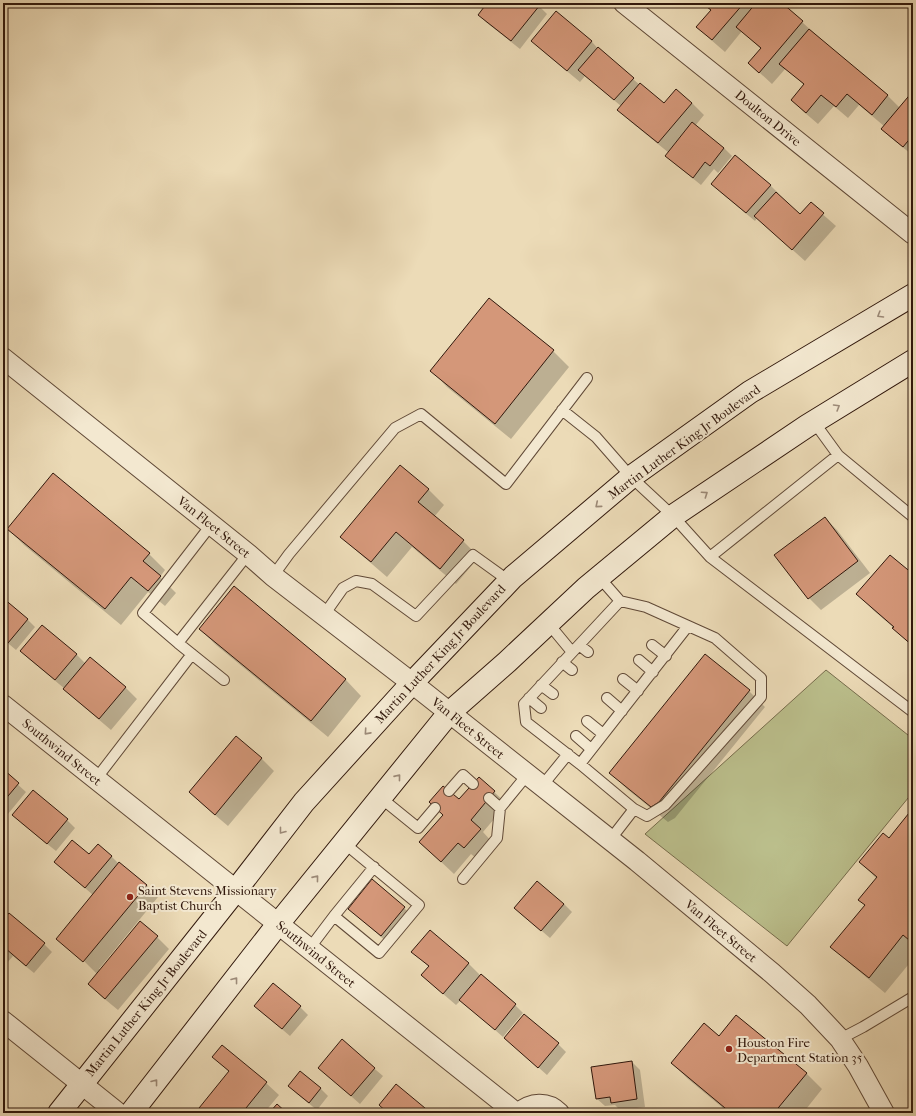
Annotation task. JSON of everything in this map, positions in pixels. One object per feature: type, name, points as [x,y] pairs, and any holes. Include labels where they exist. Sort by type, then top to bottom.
[{"type":"main road","name":"Martin Luther King Jr Boulevard","points":[[59,1113],[304,802],[412,683],[509,582],[631,477],[750,392],[913,295]]},
{"type":"main road","points":[[131,1113],[278,924],[449,713],[599,577],[673,516],[814,422],[913,361]]},
{"type":"street","name":"Doulton Drive","points":[[624,3],[913,234]]},
{"type":"street","name":"Van Fleet Street","points":[[3,358],[248,554],[273,576],[412,683],[610,840],[772,973],[808,1005],[840,1039],[858,1066],[881,1109]]},
{"type":"street","name":"Southwind Street","points":[[3,705],[516,1113]]},
{"type":"street","points":[[3,1021],[118,1113]]},
{"type":"street","points":[[520,1113],[526,1108],[536,1104],[546,1105],[559,1113]]},
{"type":"lane","points":[[273,576],[289,554],[395,428],[421,414],[506,484],[587,378]]},
{"type":"lane","points":[[562,410],[596,437],[631,477],[673,516],[710,557],[913,712]]},
{"type":"lane","points":[[814,422],[838,456],[913,517]]},
{"type":"lane","points":[[710,557],[838,456]]},
{"type":"lane","points":[[211,525],[143,613],[224,680]]},
{"type":"lane","points":[[178,643],[248,554]]},
{"type":"lane","points":[[324,615],[343,588],[356,581],[372,584],[416,616],[473,555],[509,582]]},
{"type":"lane","points":[[599,577],[620,601],[646,607],[715,638],[761,678],[761,697],[665,805],[647,816],[634,809],[568,754],[526,722],[524,704],[575,648],[600,629],[614,613],[620,601]]},
{"type":"lane","points":[[548,623],[575,648],[588,652]]},
{"type":"lane","points":[[580,764],[688,626]]},
{"type":"lane","points":[[652,645],[666,656]]},
{"type":"lane","points":[[96,779],[192,654]]},
{"type":"lane","points":[[639,660],[653,672]]},
{"type":"lane","points":[[562,662],[572,670]]},
{"type":"lane","points":[[623,679],[638,691]]},
{"type":"lane","points":[[541,685],[553,694]]},
{"type":"lane","points":[[529,698],[541,708]]},
{"type":"lane","points":[[607,698],[622,711]]},
{"type":"lane","points":[[587,721],[603,734]]},
{"type":"lane","points":[[576,736],[592,749]]},
{"type":"lane","points":[[463,879],[497,838],[500,808],[568,754]]},
{"type":"lane","points":[[449,791],[463,775],[472,784]]},
{"type":"lane","points":[[381,798],[418,828],[435,808]]},
{"type":"lane","points":[[489,798],[500,808]]},
{"type":"lane","points":[[610,840],[634,809]]},
{"type":"lane","points":[[334,916],[379,953],[419,905],[344,843]]},
{"type":"lane","points":[[309,948],[374,867]]},
{"type":"lane","points":[[840,1039],[913,997]]},
{"type":"green space","points":[[826,670],[913,739],[913,792],[787,946],[645,834]]},
{"type":"building","points":[[487,3],[538,3],[540,5],[511,41],[478,15]]},
{"type":"building","points":[[702,3],[744,3],[712,40],[696,27],[711,10]]},
{"type":"building","points":[[756,3],[782,3],[803,21],[759,73],[748,63],[761,48],[736,27]]},
{"type":"building","points":[[556,11],[592,41],[567,71],[531,41]]},
{"type":"building","points":[[809,29],[888,95],[872,115],[847,94],[836,107],[821,95],[806,113],[791,100],[804,84],[779,64]]},
{"type":"building","points":[[598,47],[634,78],[614,100],[578,70]]},
{"type":"building","points":[[640,83],[664,103],[676,89],[692,103],[658,143],[617,110]]},
{"type":"building","points":[[913,91],[913,135],[903,147],[881,129]]},
{"type":"building","points":[[692,122],[724,148],[710,166],[705,162],[693,178],[665,156]]},
{"type":"building","points":[[735,155],[771,185],[746,213],[711,184]]},
{"type":"building","points":[[776,192],[800,214],[811,202],[824,213],[792,250],[754,216]]},
{"type":"building","points":[[489,298],[554,350],[495,424],[430,371]]},
{"type":"building","points":[[400,465],[429,489],[418,502],[464,540],[440,569],[396,532],[371,562],[340,537]]},
{"type":"building","points":[[53,473],[150,553],[143,561],[161,576],[148,591],[131,577],[105,609],[7,529]]},
{"type":"building","points":[[825,517],[858,561],[808,599],[774,555]]},
{"type":"building","points":[[890,555],[913,574],[913,646],[892,628],[894,627],[856,594]]},
{"type":"building","points":[[234,586],[346,679],[311,721],[199,629]]},
{"type":"building","points":[[3,598],[28,619],[8,643],[3,639]]},
{"type":"building","points":[[42,625],[77,654],[55,680],[20,651]]},
{"type":"building","points":[[705,654],[750,690],[659,802],[651,807],[609,773]]},
{"type":"building","points":[[90,657],[126,687],[99,719],[63,689]]},
{"type":"building","points":[[236,736],[262,758],[215,815],[189,792]]},
{"type":"building","points":[[3,769],[19,783],[3,802]]},
{"type":"building","points":[[479,777],[495,791],[471,820],[481,829],[464,848],[458,843],[441,862],[419,842],[443,815],[429,802],[443,786],[459,799]]},
{"type":"building","points":[[33,790],[68,819],[47,844],[12,815]]},
{"type":"building","points":[[913,808],[913,935],[909,940],[903,935],[869,978],[830,947],[865,905],[858,900],[877,877],[859,862],[883,833],[889,838]]},
{"type":"building","points":[[72,840],[89,854],[98,844],[112,856],[85,888],[54,862]]},
{"type":"building","points":[[119,862],[147,885],[83,962],[56,939]]},
{"type":"building","points":[[372,879],[405,907],[381,936],[348,909]]},
{"type":"building","points":[[537,881],[564,904],[541,931],[514,908]]},
{"type":"building","points":[[9,913],[45,943],[26,966],[5,948],[3,950],[3,920]]},
{"type":"building","points":[[140,921],[158,936],[105,999],[88,984]]},
{"type":"building","points":[[430,930],[469,963],[443,994],[421,975],[429,966],[411,952]]},
{"type":"building","points":[[481,974],[516,1004],[495,1030],[459,1000]]},
{"type":"building","points":[[273,983],[301,1006],[282,1029],[254,1006]]},
{"type":"building","points":[[524,1014],[559,1043],[538,1068],[504,1038]]},
{"type":"building","points":[[736,1015],[807,1073],[774,1113],[731,1113],[671,1063],[704,1023],[719,1036]]},
{"type":"building","points":[[342,1039],[375,1068],[351,1096],[318,1068]]},
{"type":"building","points":[[222,1045],[267,1082],[242,1113],[195,1113],[229,1071],[212,1057]]},
{"type":"building","points":[[632,1061],[637,1099],[611,1103],[610,1097],[596,1099],[591,1067]]},
{"type":"building","points":[[300,1071],[321,1088],[309,1103],[288,1086]]},
{"type":"building","points":[[396,1084],[431,1113],[388,1113],[379,1105]]},
{"type":"building","points":[[277,1104],[287,1113],[269,1113]]},
{"type":"place","name":"Saint Stevens Missionary Baptist Church","points":[[130,897]]},
{"type":"place","name":"Houston Fire Department Station 35","points":[[729,1049]]}]
